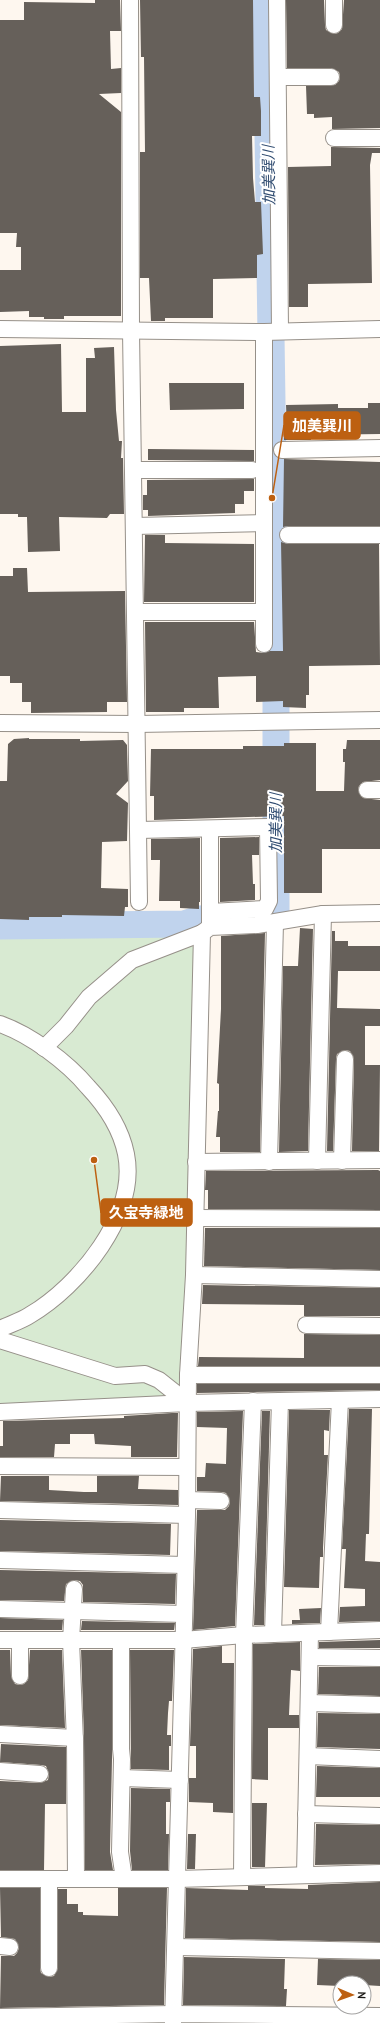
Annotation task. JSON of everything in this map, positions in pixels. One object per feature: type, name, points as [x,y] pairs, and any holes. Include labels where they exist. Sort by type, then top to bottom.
[{"type":"street","points":[[130,0],[131,330],[139,902]]},
{"type":"street","points":[[264,644],[264,523],[272,331],[278,77],[277,0]]},
{"type":"street","points":[[334,0],[334,25]]},
{"type":"street","points":[[278,77],[331,77]]},
{"type":"street","points":[[334,138],[380,138]]},
{"type":"street","points":[[0,330],[272,331],[380,329]]},
{"type":"street","points":[[282,450],[380,448]]},
{"type":"street","points":[[133,470],[252,470]]},
{"type":"street","points":[[134,526],[264,523]]},
{"type":"street","points":[[288,535],[380,535]]},
{"type":"street","points":[[135,612],[264,612]]},
{"type":"street","points":[[0,723],[137,724],[380,720]]},
{"type":"street","points":[[44,1048],[66,1026],[89,997],[132,960],[207,924],[265,909],[269,901],[268,827],[139,830]]},
{"type":"street","points":[[173,2019],[178,1879],[184,1565],[187,1508],[188,1375],[194,1275],[196,1162],[210,829]]},
{"type":"street","points":[[207,924],[274,923],[323,914],[380,913]]},
{"type":"street","points":[[317,1161],[323,914]]},
{"type":"street","points":[[269,1162],[274,923]]},
{"type":"street","points":[[0,1024],[44,1048],[79,1076],[101,1101],[116,1127],[126,1154],[128,1184],[120,1215],[106,1239],[87,1266],[30,1315],[0,1329]]},
{"type":"street","points":[[342,1161],[345,1059]]},
{"type":"street","points":[[196,1162],[380,1160]]},
{"type":"street","points":[[195,1218],[380,1219]]},
{"type":"street","points":[[194,1275],[380,1279]]},
{"type":"street","points":[[306,1325],[380,1326]]},
{"type":"street","points":[[0,1340],[115,1376],[145,1374],[159,1380],[188,1403]]},
{"type":"street","points":[[188,1375],[380,1375]]},
{"type":"street","points":[[0,1412],[188,1403],[380,1399]]},
{"type":"street","points":[[330,1632],[340,1400]]},
{"type":"street","points":[[273,1634],[280,1401]]},
{"type":"street","points":[[242,1877],[244,1635],[253,1402]]},
{"type":"street","points":[[0,1466],[187,1467]]},
{"type":"street","points":[[0,1510],[187,1508],[221,1501]]},
{"type":"street","points":[[0,1560],[184,1565]]},
{"type":"street","points":[[74,1589],[71,1640],[75,1738],[76,1879]]},
{"type":"street","points":[[0,1609],[183,1614]]},
{"type":"street","points":[[0,1640],[183,1640],[244,1635],[380,1630]]},
{"type":"street","points":[[305,1875],[310,1633]]},
{"type":"street","points":[[20,1640],[20,1676]]},
{"type":"street","points":[[121,1640],[122,1778],[120,1852],[124,1879]]},
{"type":"street","points":[[310,1657],[380,1658]]},
{"type":"street","points":[[309,1704],[380,1705]]},
{"type":"street","points":[[0,1734],[75,1738]]},
{"type":"street","points":[[308,1756],[380,1759]]},
{"type":"street","points":[[0,1771],[40,1774]]},
{"type":"street","points":[[122,1778],[180,1780]]},
{"type":"street","points":[[306,1814],[380,1816]]},
{"type":"street","points":[[0,1879],[178,1879],[380,1873]]},
{"type":"street","points":[[48,1968],[49,1879]]},
{"type":"street","points":[[176,1948],[380,1951]]},
{"type":"street","points":[[0,2017],[173,2019],[380,2016]]},
{"type":"green space","points":[[0,926],[194,927],[183,1393],[166,1400],[0,1405]]},
{"type":"building","points":[[95,0],[120,0],[121,31],[110,31],[111,69],[121,68],[121,93],[99,94],[121,112],[121,316],[64,316],[64,319],[44,319],[44,317],[29,317],[29,311],[0,312],[0,270],[21,270],[21,247],[16,247],[17,233],[0,233],[0,20],[24,20],[24,2],[95,3]]},
{"type":"building","points":[[140,0],[253,0],[254,97],[260,97],[261,136],[252,136],[253,178],[255,202],[261,202],[263,254],[257,255],[257,278],[213,279],[213,318],[165,318],[165,321],[151,321],[149,278],[140,278],[140,152],[145,152],[144,57],[141,57]]},
{"type":"building","points":[[286,0],[324,0],[326,30],[334,34],[338,33],[342,29],[344,0],[380,0],[380,128],[332,129],[332,117],[314,118],[314,114],[307,114],[306,86],[335,85],[339,81],[340,77],[339,72],[331,68],[287,68]]},
{"type":"building","points":[[331,147],[380,148],[380,153],[372,153],[370,165],[372,283],[308,284],[308,307],[289,307],[288,167],[331,166]]},
{"type":"building","points":[[61,344],[62,412],[86,412],[86,358],[95,358],[94,348],[114,347],[116,410],[119,441],[122,441],[121,458],[123,458],[124,514],[110,514],[107,518],[59,517],[60,551],[28,552],[27,517],[18,517],[18,514],[0,514],[0,346]]},
{"type":"building","points":[[169,383],[244,383],[244,409],[170,410]]},
{"type":"building","points":[[368,403],[380,403],[380,434],[311,435],[311,440],[284,440],[284,429],[287,429],[286,405],[338,404],[338,408],[368,408]]},
{"type":"building","points":[[148,449],[254,450],[254,461],[148,460]]},
{"type":"building","points":[[284,459],[380,462],[380,526],[283,527]]},
{"type":"building","points":[[254,479],[254,491],[244,491],[244,504],[235,504],[235,513],[148,516],[148,510],[143,510],[143,495],[147,495],[147,480]]},
{"type":"building","points":[[145,535],[165,535],[165,543],[254,544],[254,602],[144,602]]},
{"type":"building","points":[[281,542],[288,544],[379,544],[380,665],[309,666],[309,695],[306,695],[306,708],[283,707],[283,701],[256,702],[256,676],[218,677],[219,708],[184,708],[184,712],[146,712],[145,622],[254,622],[256,652],[264,653],[270,651],[283,651]]},
{"type":"building","points":[[13,568],[27,568],[28,592],[125,591],[127,702],[107,702],[107,712],[31,713],[31,702],[22,702],[22,683],[10,683],[10,676],[0,676],[0,576],[13,576]]},
{"type":"building","points":[[14,739],[80,739],[80,741],[123,740],[127,745],[128,781],[116,794],[128,803],[127,841],[102,842],[101,888],[128,889],[128,907],[125,907],[124,916],[62,915],[62,917],[29,917],[29,920],[0,919],[0,781],[7,781],[8,744]]},
{"type":"building","points":[[347,740],[380,740],[380,780],[363,782],[359,786],[358,790],[363,798],[380,800],[380,849],[322,849],[322,893],[284,893],[284,816],[154,820],[154,796],[150,796],[151,749],[243,749],[243,746],[284,746],[284,743],[316,743],[316,791],[344,791],[345,762],[343,762],[343,749],[346,749]]},
{"type":"building","points":[[259,837],[259,855],[252,855],[255,900],[220,902],[220,838]]},
{"type":"building","points":[[200,838],[199,909],[180,908],[180,901],[159,901],[160,860],[151,860],[151,839]]},
{"type":"building","points":[[300,928],[313,929],[308,1151],[279,1152],[283,966],[298,966]]},
{"type":"building","points":[[332,931],[335,931],[335,941],[348,941],[348,946],[380,946],[380,971],[338,971],[337,1008],[380,1009],[380,1026],[365,1026],[365,1065],[380,1065],[379,1151],[352,1151],[354,1059],[350,1051],[345,1050],[337,1054],[336,1059],[333,1151],[327,1151]]},
{"type":"building","points":[[265,933],[260,1152],[220,1152],[220,1137],[216,1137],[219,1111],[219,1084],[217,1083],[221,1009],[221,936]]},
{"type":"building","points":[[206,1171],[380,1171],[380,1210],[208,1209],[208,1190],[205,1190]]},
{"type":"building","points":[[205,1228],[380,1228],[380,1270],[204,1266]]},
{"type":"building","points":[[203,1285],[380,1288],[380,1316],[304,1316],[304,1305],[202,1304]]},
{"type":"building","points":[[304,1334],[380,1335],[380,1366],[198,1366],[199,1357],[304,1358]]},
{"type":"building","points":[[197,1384],[380,1384],[380,1390],[197,1393]]},
{"type":"building","points":[[349,1409],[372,1409],[369,1534],[366,1534],[365,1561],[380,1562],[380,1621],[339,1622],[340,1607],[365,1606],[365,1589],[344,1588],[346,1549],[342,1549]]},
{"type":"building","points":[[289,1410],[330,1410],[329,1431],[324,1430],[324,1455],[328,1455],[323,1557],[320,1557],[319,1588],[284,1587]]},
{"type":"building","points":[[243,1411],[235,1626],[193,1630],[197,1510],[225,1510],[229,1506],[230,1501],[226,1493],[197,1491],[197,1477],[205,1477],[206,1463],[226,1464],[227,1428],[197,1427],[197,1412]]},
{"type":"building","points":[[262,1411],[270,1411],[264,1625],[254,1625]]},
{"type":"building","points":[[178,1413],[177,1457],[131,1457],[131,1446],[95,1444],[94,1434],[70,1434],[70,1444],[55,1444],[54,1457],[0,1457],[0,1446],[3,1446],[3,1421],[124,1418],[124,1416]]},
{"type":"building","points":[[1,1476],[49,1476],[49,1490],[97,1492],[97,1476],[139,1476],[138,1489],[178,1490],[178,1505],[0,1501]]},
{"type":"building","points":[[0,1520],[175,1524],[171,1524],[170,1555],[0,1551]]},
{"type":"building","points":[[0,1570],[176,1574],[175,1604],[83,1602],[83,1585],[80,1581],[74,1580],[66,1584],[64,1601],[0,1600]]},
{"type":"building","points":[[321,1608],[320,1623],[292,1624],[292,1620],[300,1620],[299,1609]]},
{"type":"building","points":[[0,1618],[63,1620],[62,1630],[0,1630]]},
{"type":"building","points":[[82,1621],[175,1623],[174,1630],[81,1630]]},
{"type":"building","points":[[380,1640],[380,1648],[319,1648],[319,1642]]},
{"type":"building","points":[[300,1642],[300,1671],[291,1670],[289,1715],[299,1715],[299,1728],[268,1728],[268,1780],[252,1779],[253,1644]]},
{"type":"building","points":[[222,1646],[222,1663],[234,1663],[233,1813],[213,1812],[213,1803],[189,1802],[189,1778],[196,1778],[196,1746],[190,1746],[193,1649]]},
{"type":"building","points":[[0,1650],[10,1650],[11,1676],[15,1684],[20,1685],[24,1684],[28,1680],[30,1650],[62,1650],[65,1728],[0,1725]]},
{"type":"building","points":[[81,1650],[112,1650],[110,1852],[113,1870],[85,1870],[84,1738]]},
{"type":"building","points":[[130,1650],[174,1650],[172,1701],[169,1701],[167,1735],[171,1735],[171,1746],[169,1746],[169,1770],[131,1769]]},
{"type":"building","points":[[319,1667],[380,1667],[380,1696],[318,1694]]},
{"type":"building","points":[[318,1713],[380,1714],[380,1749],[317,1747]]},
{"type":"building","points":[[1,1744],[66,1747],[66,1804],[45,1804],[44,1870],[0,1870],[0,1781],[40,1783],[48,1780],[49,1774],[46,1766],[0,1762]]},
{"type":"building","points":[[317,1766],[380,1768],[380,1797],[316,1797]]},
{"type":"building","points":[[131,1788],[170,1789],[170,1802],[166,1802],[166,1834],[169,1834],[168,1870],[132,1870],[130,1851]]},
{"type":"building","points":[[252,1803],[267,1803],[265,1867],[252,1867]]},
{"type":"building","points":[[316,1824],[380,1825],[380,1864],[315,1865]]},
{"type":"building","points":[[188,1834],[196,1834],[195,1869],[187,1869]]},
{"type":"building","points":[[380,1882],[380,1942],[185,1938],[186,1888],[248,1890],[248,1886],[265,1886],[265,1888],[308,1889],[308,1885]]},
{"type":"building","points":[[0,1888],[40,1888],[40,1968],[41,1973],[49,1977],[54,1976],[58,1968],[58,1889],[67,1889],[67,1904],[78,1904],[78,1912],[83,1912],[83,1915],[118,1916],[118,1888],[167,1888],[164,2005],[0,2008],[1,1956],[14,1956],[19,1948],[15,1939],[1,1937]]},
{"type":"building","points":[[184,1957],[285,1959],[284,1989],[287,1989],[286,2006],[183,2005]]},
{"type":"building","points":[[318,1959],[380,1960],[380,1986],[372,1986],[372,1975],[332,1975],[332,1986],[317,1985]]},
{"type":"waterway","name":"加美巽川","points":[[0,926],[184,924],[199,919],[271,916],[276,910],[276,671],[266,0]]},
{"type":"place","name":"加美巽川","points":[[272,498]]},
{"type":"place","name":"久宝寺緑地","points":[[94,1160]]}]
